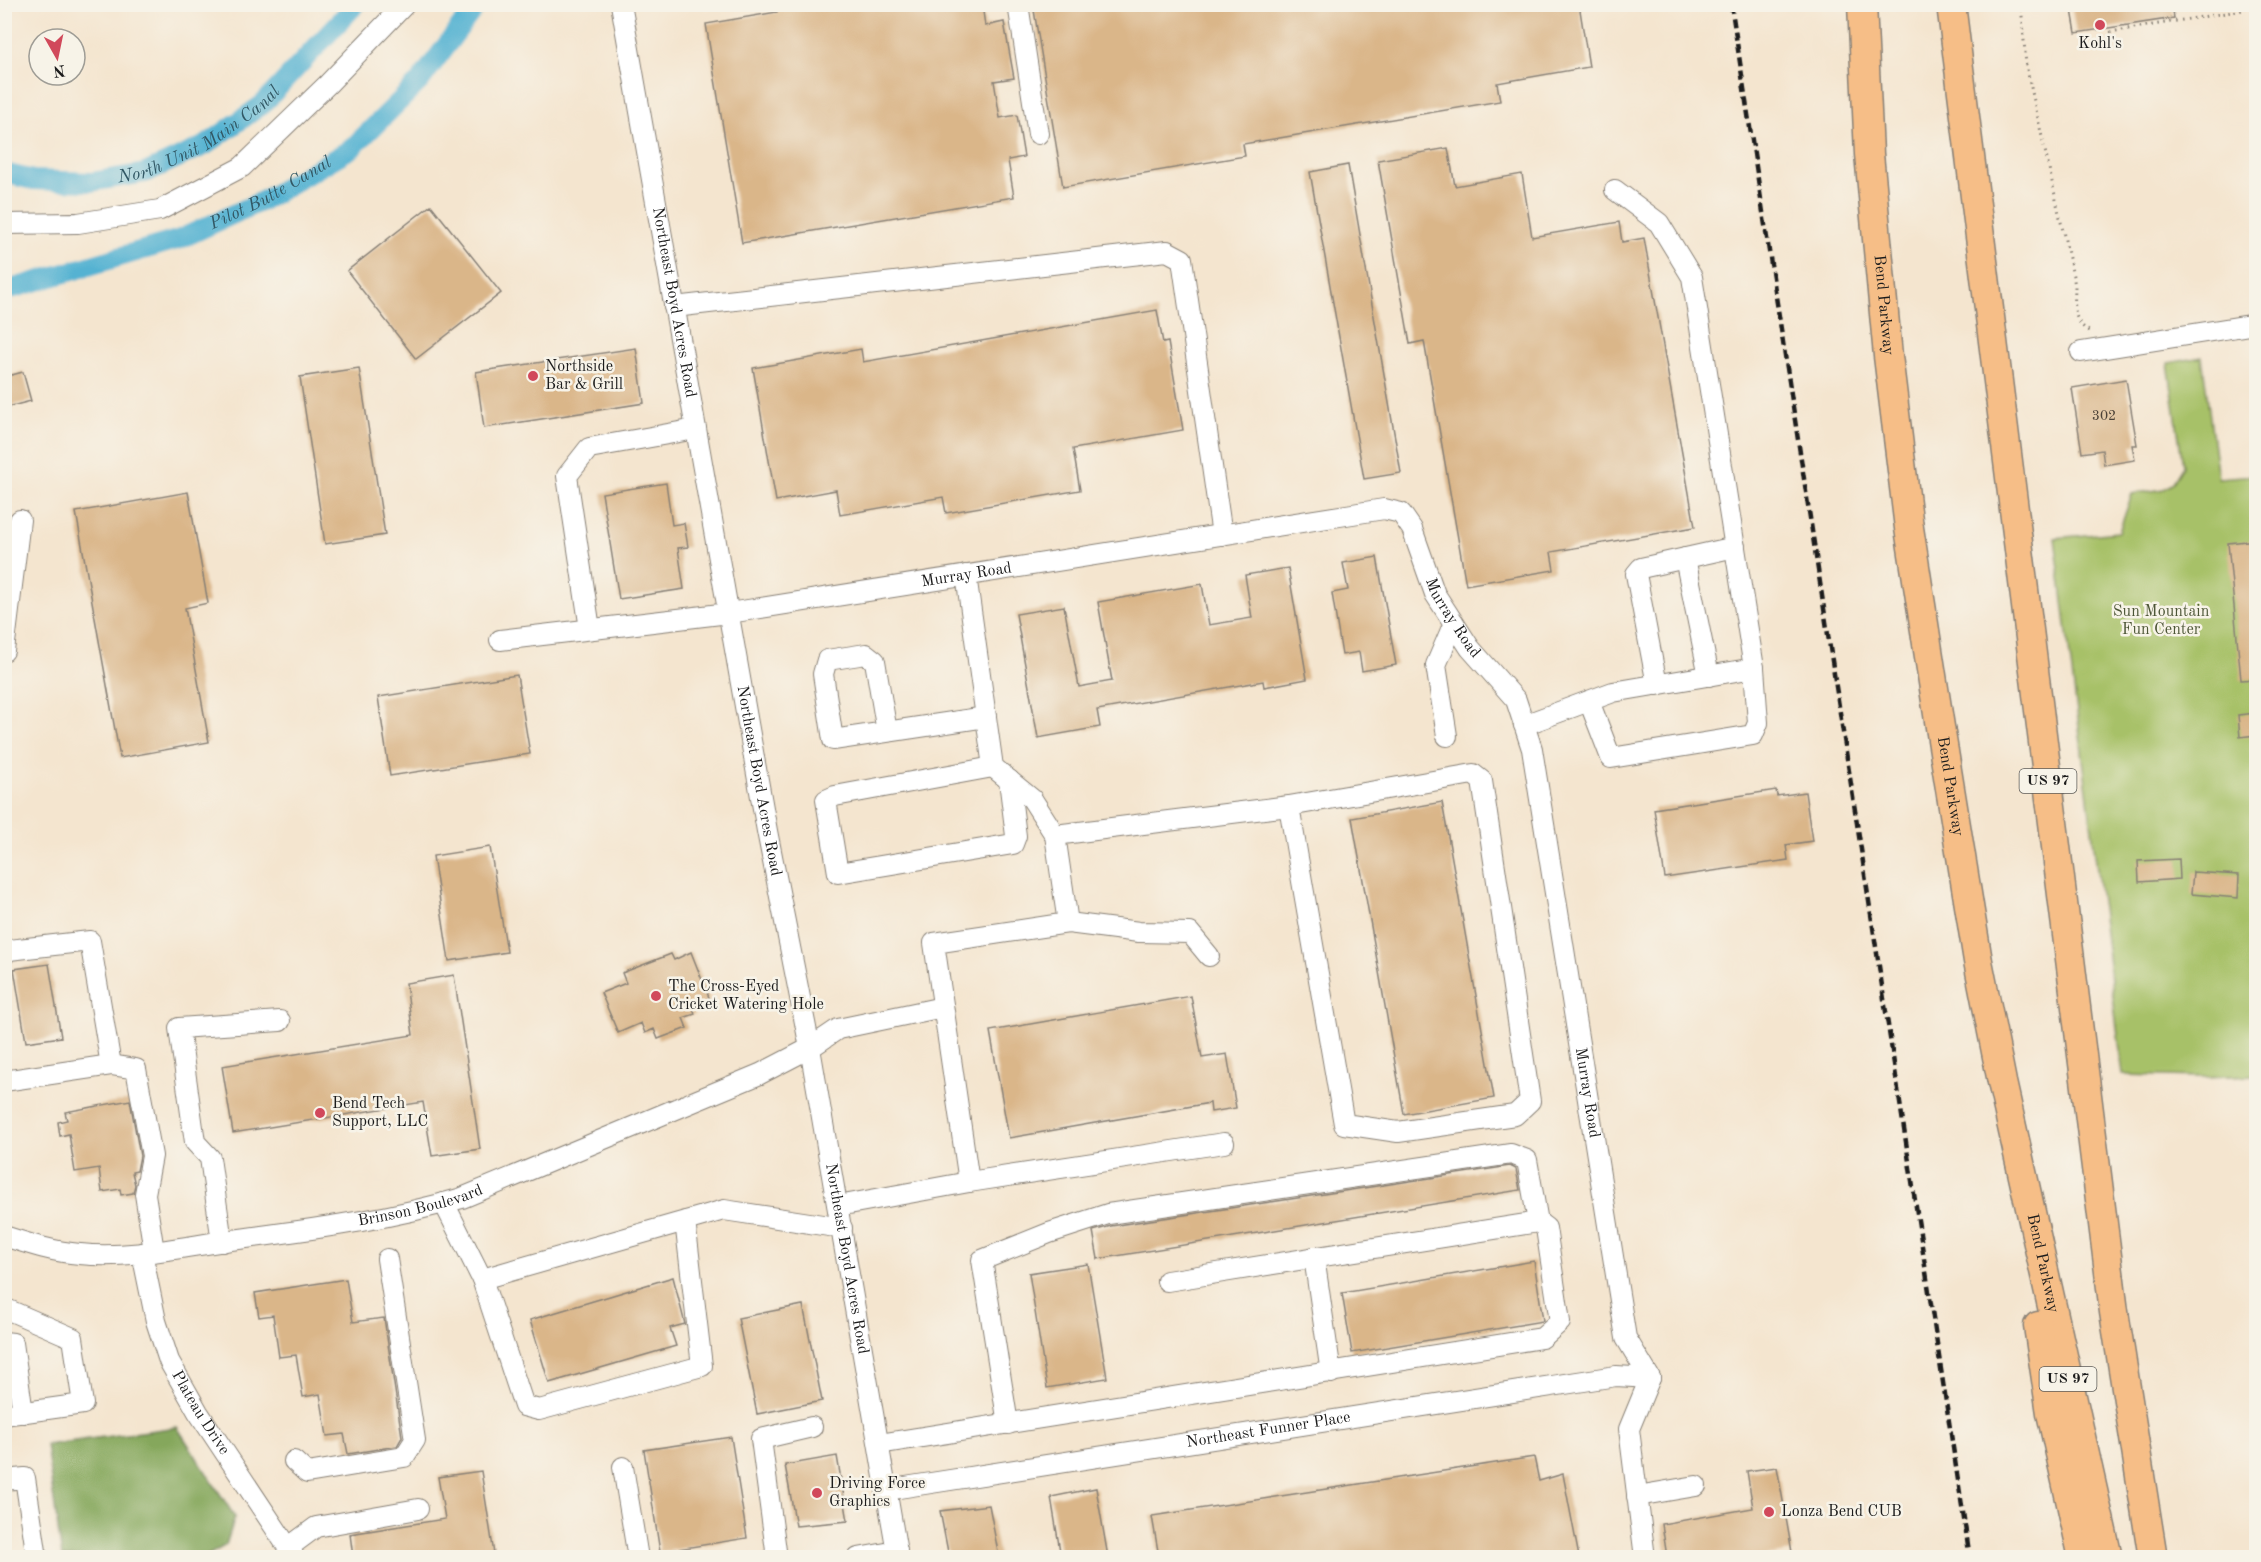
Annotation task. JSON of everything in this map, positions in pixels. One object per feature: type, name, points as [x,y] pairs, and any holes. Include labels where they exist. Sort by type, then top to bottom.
[{"type":"highway","points":[[1849,4],[1869,154]]},
{"type":"highway","name":"Bend Parkway","points":[[1862,4],[1869,154],[1888,356],[1909,528],[1978,961],[2028,1201],[2108,1557]]},
{"type":"highway","name":"US 97","points":[[1951,4],[2114,1312],[2153,1557]]},
{"type":"highway","points":[[1958,4],[1959,64]]},
{"type":"highway","points":[[2028,1201],[2036,1308],[2051,1413],[2083,1557]]},
{"type":"highway","points":[[2142,1497],[2165,1557]]},
{"type":"street","points":[[4,224],[78,224],[160,210],[242,167],[328,84],[405,4]]},
{"type":"street","name":"Northeast Boyd Acres Road","points":[[621,4],[767,831],[810,1047],[898,1554]]},
{"type":"street","points":[[1018,4],[1038,134]]},
{"type":"street","points":[[1589,701],[1611,758],[1753,735],[1758,723],[1754,668],[1692,277],[1659,223],[1615,190]]},
{"type":"street","points":[[674,307],[1167,251],[1182,259],[1222,535]]},
{"type":"street","points":[[2081,352],[2256,324]]},
{"type":"street","points":[[590,629],[567,476],[589,448],[696,429]]},
{"type":"street","name":"Murray Road","points":[[500,640],[729,613],[1384,509],[1401,513],[1412,530],[1435,594],[1470,648],[1516,700],[1532,749],[1626,1338],[1650,1378]]},
{"type":"street","points":[[4,651],[20,520]]},
{"type":"street","points":[[1657,685],[1636,574],[1641,568],[1735,547]]},
{"type":"street","points":[[1684,558],[1709,676]]},
{"type":"street","points":[[966,575],[993,767],[1032,799],[1055,835],[1068,923]]},
{"type":"street","points":[[1447,736],[1436,665],[1454,623]]},
{"type":"street","points":[[887,732],[875,661],[866,654],[827,660],[823,674],[833,740],[887,732],[986,717]]},
{"type":"street","points":[[1524,725],[1613,692],[1754,668]]},
{"type":"street","points":[[993,767],[835,796],[826,800],[838,873],[1013,843],[1016,836],[1009,780]]},
{"type":"street","points":[[1055,835],[1289,806],[1473,774],[1482,781],[1530,1101],[1515,1115],[1398,1132],[1344,1124],[1289,806]]},
{"type":"street","points":[[969,1182],[934,943],[1068,923],[1139,932],[1190,933],[1209,956]]},
{"type":"street","points":[[4,955],[9,950],[90,941],[111,1065],[4,1081]]},
{"type":"street","name":"Brinson Boulevard","points":[[4,1236],[37,1247],[81,1254],[148,1252],[413,1212],[462,1198],[760,1074],[838,1029],[943,1007]]},
{"type":"street","points":[[222,1242],[210,1158],[195,1142],[179,1028],[280,1022]]},
{"type":"street","name":"Plateau Drive","points":[[111,1065],[136,1069],[153,1156],[145,1194],[148,1252],[156,1322],[169,1361],[198,1412],[292,1552]]},
{"type":"street","points":[[838,1206],[969,1182],[1224,1143]]},
{"type":"street","points":[[879,1444],[1008,1424],[1331,1373],[1542,1338],[1560,1322],[1546,1228],[1538,1222],[1527,1160],[1511,1154],[1108,1214],[1049,1233],[982,1260],[1008,1424]]},
{"type":"street","points":[[444,1203],[482,1279],[524,1406],[539,1410],[702,1366],[685,1221]]},
{"type":"street","points":[[482,1279],[724,1210],[842,1228]]},
{"type":"street","points":[[1167,1281],[1538,1222]]},
{"type":"street","points":[[1314,1257],[1331,1373]]},
{"type":"street","points":[[294,1461],[307,1473],[404,1457],[415,1440],[387,1259]]},
{"type":"street","points":[[4,1308],[73,1338],[83,1404],[14,1414],[13,1342],[4,1342]]},
{"type":"street","name":"Northeast Funner Place","points":[[886,1490],[1616,1376],[1650,1378]]},
{"type":"street","points":[[1645,1557],[1629,1429],[1650,1378]]},
{"type":"street","points":[[777,1557],[760,1439],[812,1427]]},
{"type":"street","points":[[623,1467],[638,1557]]},
{"type":"street","points":[[4,1480],[25,1478],[37,1557]]},
{"type":"street","points":[[1637,1496],[1696,1486]]},
{"type":"street","points":[[292,1552],[316,1527],[418,1509]]},
{"type":"street","points":[[858,1557],[898,1554]]},
{"type":"path","points":[[2021,4],[2026,65],[2075,285],[2074,313],[2085,330],[2093,333]]},
{"type":"path","points":[[2110,32],[2244,10],[2243,4]]},
{"type":"green space","name":"Sun Mountain Fun Center","points":[[2202,357],[2218,478],[2256,475],[2256,1075],[2203,1077],[2123,1075],[2055,538],[2119,532],[2132,494],[2164,489],[2172,484],[2183,466],[2168,363]]},
{"type":"green space","points":[[177,1427],[235,1517],[226,1545],[205,1557],[62,1557],[46,1445]]},
{"type":"building","points":[[775,4],[982,4],[985,26],[1004,22],[1014,78],[994,81],[1000,118],[1017,115],[1024,157],[1008,160],[1014,197],[742,243],[706,24],[777,12]]},
{"type":"building","points":[[1033,4],[1579,4],[1589,67],[1497,83],[1500,101],[1243,144],[1245,156],[1063,187]]},
{"type":"building","name":"Kohl's","points":[[2071,4],[2172,4],[2174,18],[2076,33]]},
{"type":"building","points":[[1448,148],[1455,186],[1522,174],[1532,237],[1619,222],[1622,242],[1644,238],[1695,527],[1551,552],[1554,570],[1466,585],[1424,341],[1410,344],[1378,160]]},
{"type":"building","points":[[1348,165],[1401,473],[1364,479],[1310,172]]},
{"type":"building","points":[[431,205],[501,293],[416,359],[347,271]]},
{"type":"building","points":[[1157,310],[1163,343],[1168,342],[1183,430],[1073,449],[1080,490],[946,513],[943,497],[840,515],[836,490],[776,501],[753,368],[861,349],[863,362]]},
{"type":"building","points":[[636,348],[644,403],[484,428],[476,372]]},
{"type":"building","points":[[359,368],[385,535],[325,544],[300,377]]},
{"type":"building","points":[[23,372],[31,401],[4,408],[4,377]]},
{"type":"building","points":[[2126,379],[2137,445],[2132,445],[2135,460],[2104,465],[2102,450],[2082,453],[2072,388]]},
{"type":"building","points":[[666,483],[672,525],[684,523],[688,547],[678,548],[684,589],[619,599],[602,493]]},
{"type":"building","points":[[188,492],[208,603],[185,608],[209,742],[120,758],[76,512]]},
{"type":"building","name":"Sun Mountain Fun Center","points":[[2256,540],[2256,679],[2241,680],[2228,543]]},
{"type":"building","points":[[1377,557],[1396,665],[1362,671],[1359,652],[1342,655],[1332,593],[1348,590],[1343,563]]},
{"type":"building","points":[[1288,568],[1307,679],[1264,687],[1263,681],[1097,710],[1100,727],[1038,738],[1016,614],[1064,606],[1079,687],[1112,681],[1098,602],[1202,584],[1209,625],[1252,618],[1245,575]]},
{"type":"building","points":[[517,675],[530,754],[390,776],[378,697]]},
{"type":"building","points":[[2256,713],[2256,735],[2240,737],[2238,715]]},
{"type":"building","points":[[1776,790],[1777,796],[1805,792],[1812,841],[1786,845],[1788,860],[1665,878],[1654,809]]},
{"type":"building","points":[[1442,802],[1494,1098],[1404,1114],[1352,818]]},
{"type":"building","points":[[490,847],[507,952],[449,961],[433,856]]},
{"type":"building","points":[[2179,859],[2180,879],[2139,882],[2138,861]]},
{"type":"building","points":[[2193,872],[2239,875],[2238,898],[2191,894]]},
{"type":"building","name":"The Cross-Eyed Cricket Watering Hole","points":[[691,952],[710,1000],[693,1007],[695,1014],[683,1018],[687,1028],[658,1039],[654,1029],[645,1033],[641,1023],[618,1033],[601,993],[626,983],[622,973],[671,954],[674,960]]},
{"type":"building","points":[[49,964],[61,1037],[26,1042],[14,969]]},
{"type":"building","points":[[454,975],[480,1149],[432,1156],[423,1102],[233,1133],[222,1066],[413,1035],[406,983]]},
{"type":"building","points":[[1191,996],[1202,1058],[1227,1054],[1236,1108],[1211,1112],[1210,1103],[1009,1138],[990,1031]]},
{"type":"building","points":[[130,1100],[140,1156],[137,1171],[132,1172],[135,1185],[133,1193],[121,1195],[120,1189],[102,1192],[99,1168],[75,1172],[69,1134],[60,1136],[58,1122],[67,1120],[65,1112]]},
{"type":"building","points":[[1510,1166],[1516,1169],[1520,1190],[1098,1259],[1093,1231],[1111,1226]]},
{"type":"building","points":[[1534,1261],[1543,1321],[1352,1353],[1342,1293]]},
{"type":"building","points":[[1088,1264],[1107,1378],[1047,1388],[1029,1273]]},
{"type":"building","points":[[673,1277],[685,1324],[670,1328],[676,1346],[549,1383],[530,1320]]},
{"type":"building","points":[[346,1279],[353,1322],[384,1318],[402,1437],[397,1446],[348,1454],[344,1434],[327,1436],[320,1394],[303,1397],[296,1355],[279,1357],[273,1315],[259,1317],[255,1293]]},
{"type":"building","points":[[803,1305],[822,1401],[757,1414],[738,1318]]},
{"type":"building","points":[[731,1437],[747,1538],[660,1552],[644,1450]]},
{"type":"building","name":"Driving Force Graphics","points":[[837,1456],[848,1521],[796,1526],[785,1465]]},
{"type":"building","points":[[1534,1457],[1539,1481],[1563,1474],[1579,1557],[1159,1557],[1152,1516]]},
{"type":"building","points":[[1777,1467],[1792,1552],[1759,1557],[1667,1557],[1662,1524],[1753,1508],[1747,1471]]},
{"type":"building","points":[[481,1471],[494,1554],[474,1557],[353,1557],[350,1534],[445,1519],[438,1477]]},
{"type":"building","points":[[1096,1488],[1108,1557],[1061,1557],[1051,1497]]},
{"type":"building","points":[[989,1505],[999,1557],[949,1557],[940,1511]]},
{"type":"waterway","name":"North Unit Main Canal","points":[[4,173],[33,180],[91,182],[145,173],[206,145],[263,104],[356,4]]},
{"type":"waterway","name":"Pilot Butte Canal","points":[[4,291],[180,239],[264,200],[352,148],[420,81],[477,4]]},
{"type":"railway","points":[[1731,4],[1970,1558]]},
{"type":"place","name":"Kohl's","points":[[2100,25]]},
{"type":"place","name":"Northside Bar & Grill","points":[[533,376]]},
{"type":"place","name":"The Cross-Eyed Cricket Watering Hole","points":[[656,996]]},
{"type":"place","name":"Bend Tech Support, LLC","points":[[320,1113]]},
{"type":"place","name":"Driving Force Graphics","points":[[817,1493]]},
{"type":"place","name":"Lonza Bend CUB","points":[[1769,1512]]}]
